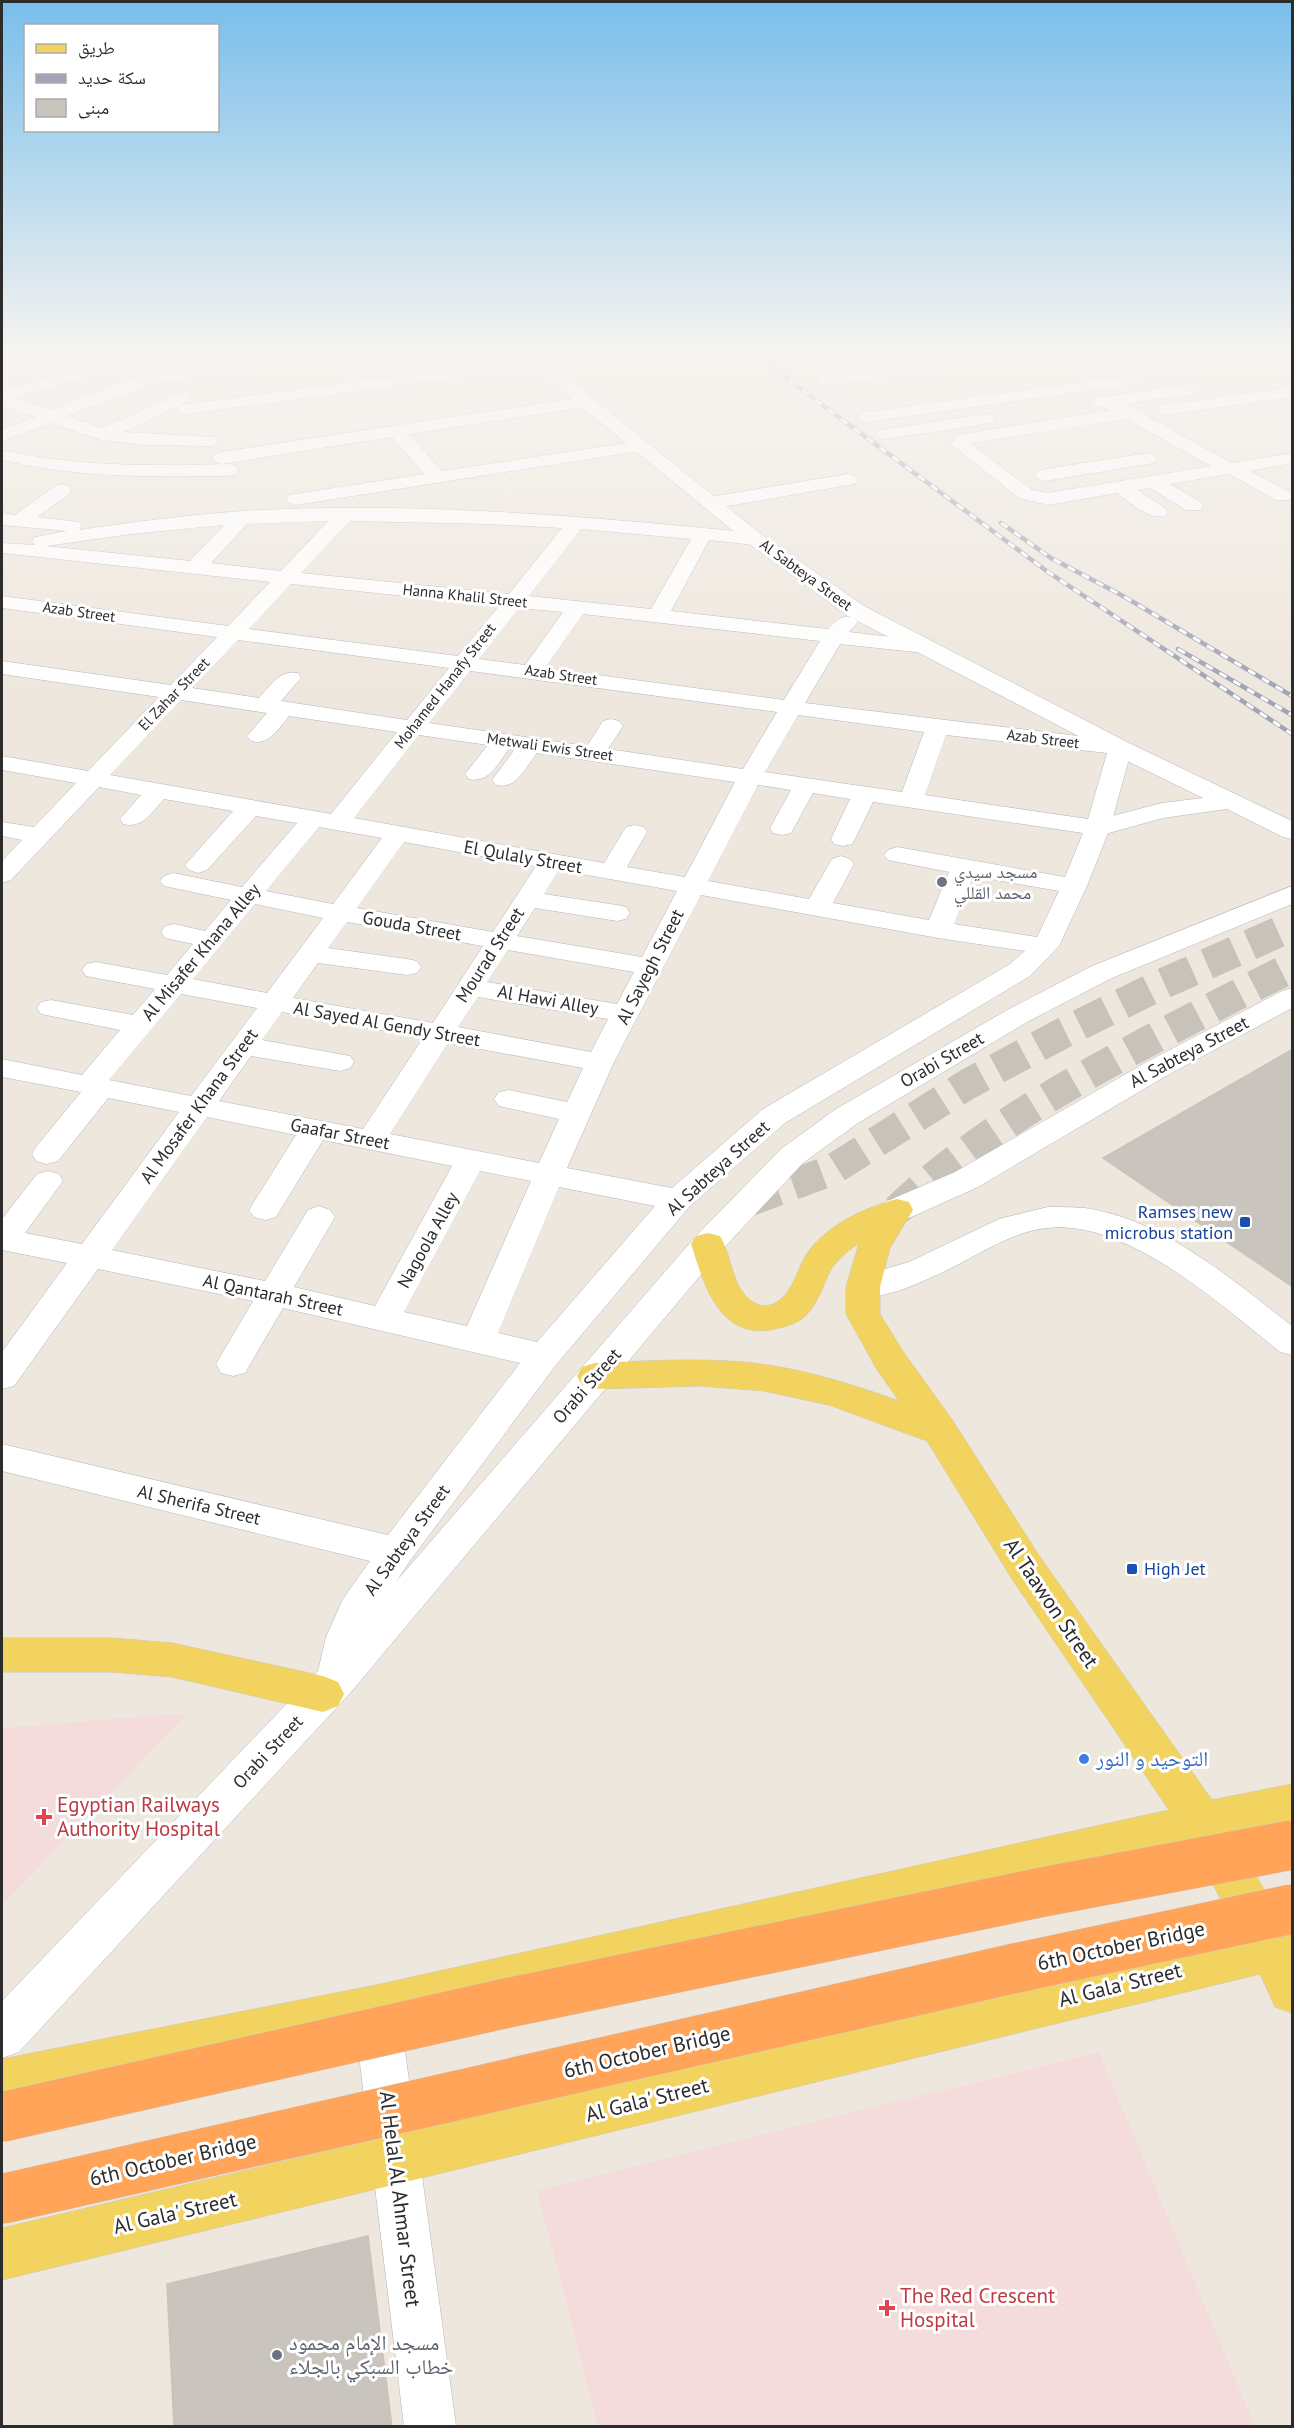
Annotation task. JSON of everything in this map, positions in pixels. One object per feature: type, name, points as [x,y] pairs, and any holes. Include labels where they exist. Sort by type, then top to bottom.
[{"type":"highway","points":[[2,2117],[507,2003],[1043,1892],[1293,1845]]},
{"type":"highway","name":"6th October Bridge","points":[[2,2199],[1016,1968],[1286,1934]]},
{"type":"main road","points":[[708,1244],[726,1296],[737,1310],[756,1318],[779,1317],[796,1306],[821,1259],[841,1238],[867,1222],[897,1210]]},
{"type":"main road","name":"Al Taawon Street","points":[[897,1210],[873,1247],[863,1287],[863,1314],[889,1359],[939,1431],[1026,1568],[1202,1822],[1286,1934],[1293,1991]]},
{"type":"main road","points":[[595,1376],[717,1373],[766,1378],[814,1387],[861,1401],[939,1431]]},
{"type":"main road","points":[[2,1655],[112,1655],[172,1660],[329,1687]]},
{"type":"main road","points":[[2,2083],[376,2008],[1293,1803]]},
{"type":"main road","name":"Al Gala' Street","points":[[2,2254],[396,2161],[1286,1934]]},
{"type":"street","points":[[12,473],[31,465]]},
{"type":"street","points":[[46,465],[99,471],[201,465]]},
{"type":"street","points":[[226,465],[242,488]]},
{"type":"street","points":[[426,465],[437,477]]},
{"type":"street","points":[[3,548],[111,529],[253,513],[437,477],[514,465]]},
{"type":"street","name":"Al Sabteya Street","points":[[664,465],[755,539],[856,611],[1120,748],[1293,831]]},
{"type":"street","points":[[988,465],[1026,494],[1048,499],[1247,465]]},
{"type":"street","points":[[1045,476],[1080,465]]},
{"type":"street","points":[[1081,465],[1115,488],[1158,512]]},
{"type":"street","points":[[1225,465],[1283,496]]},
{"type":"street","points":[[710,503],[848,480]]},
{"type":"street","points":[[1154,482],[1193,506]]},
{"type":"street","points":[[10,520],[62,490]]},
{"type":"street","points":[[195,568],[253,513],[577,522],[755,539]]},
{"type":"street","name":"El Zahar Street","points":[[2,874],[346,514]]},
{"type":"street","points":[[10,520],[111,529]]},
{"type":"street","name":"Mohamed Hanafy Street","points":[[325,821],[413,727],[577,522]]},
{"type":"street","points":[[658,616],[704,534]]},
{"type":"street","name":"Hanna Khalil Street","points":[[3,548],[658,616],[926,647]]},
{"type":"street","name":"Azab Street","points":[[2,602],[532,671],[937,727],[1120,748]]},
{"type":"street","points":[[532,671],[577,608]]},
{"type":"street","name":"Al Sayegh Street","points":[[478,1340],[600,1062],[750,777],[834,635],[856,611]]},
{"type":"street","name":"Metwali Ewis Street","points":[[2,667],[1098,828]]},
{"type":"street","points":[[259,736],[290,678]]},
{"type":"street","points":[[593,754],[610,726]]},
{"type":"street","points":[[911,800],[937,727]]},
{"type":"street","points":[[477,774],[504,740]]},
{"type":"street","points":[[504,780],[531,744]]},
{"type":"street","name":"Al Sabteya Street","points":[[329,1687],[345,1636],[357,1610],[396,1552],[544,1356],[678,1200],[774,1116],[1020,970],[1046,945],[1098,828],[1120,748]]},
{"type":"street","name":"El Qulaly Street","points":[[2,764],[938,930],[1046,945]]},
{"type":"street","points":[[782,828],[806,785]]},
{"type":"street","points":[[132,819],[158,791]]},
{"type":"street","points":[[817,908],[865,794]]},
{"type":"street","points":[[1098,828],[1162,811],[1232,801]]},
{"type":"street","points":[[198,864],[250,807]]},
{"type":"street","name":"Al Misafer Khana Alley","points":[[2,1239],[95,1086],[139,1025],[248,895],[325,821]]},
{"type":"street","points":[[2,829],[39,835]]},
{"type":"street","points":[[611,872],[634,832]]},
{"type":"street","name":"Al Mosafer Khana Street","points":[[2,1377],[397,835]]},
{"type":"street","points":[[897,855],[1074,886]]},
{"type":"street","name":"Mourad Street","points":[[370,1140],[552,861]]},
{"type":"street","points":[[938,930],[964,867]]},
{"type":"street","name":"Gouda Street","points":[[173,881],[340,913],[651,967]]},
{"type":"street","name":"Orabi Street","points":[[2,2035],[329,1687],[708,1244],[792,1156],[846,1116],[1019,1015],[1102,972],[1293,894]]},
{"type":"street","points":[[527,899],[617,913]]},
{"type":"street","points":[[174,932],[210,940]]},
{"type":"street","points":[[310,954],[407,967]]},
{"type":"street","name":"Al Sayed Al Gendy Street","points":[[96,970],[600,1062]]},
{"type":"street","name":"Al Hawi Alley","points":[[470,987],[626,1014]]},
{"type":"street","name":"Al Sabteya Street","points":[[897,1210],[934,1197],[966,1182],[1142,1077],[1293,998]]},
{"type":"street","points":[[51,1008],[139,1025]]},
{"type":"street","points":[[243,1046],[340,1062]]},
{"type":"street","name":"Gaafar Street","points":[[2,1069],[678,1200]]},
{"type":"street","points":[[509,1099],[576,1113]]},
{"type":"street","points":[[265,1210],[315,1129]]},
{"type":"street","name":"Nagoola Alley","points":[[384,1319],[471,1160]]},
{"type":"street","points":[[233,1364],[319,1217]]},
{"type":"street","points":[[863,1287],[901,1279],[918,1272],[1012,1225],[1046,1218],[1082,1219],[1118,1227],[1168,1252],[1293,1343]]},
{"type":"street","name":"Al Qantarah Street","points":[[2,1239],[273,1294],[544,1356]]},
{"type":"street","name":"Al Sherifa Street","points":[[2,1458],[396,1552]]},
{"type":"street","name":"Al Helal Al Ahmar Street","points":[[376,2008],[430,2427]]},
{"type":"shaded area","name":"Egyptian Railways Authority Hospital","points":[[188,1713],[2,1905],[2,1728]]},
{"type":"shaded area","name":"The Red Crescent Hospital","points":[[1099,2052],[1255,2426],[598,2426],[537,2190]]},
{"type":"building","name":"Ramses new microbus station","points":[[1293,1049],[1293,1287],[1103,1158]]},
{"type":"building","name":"مسجد الإمام محمود خطاب السبكي بالجلاء","points":[[368,2236],[392,2427],[174,2427],[167,2284]]},
{"type":"tunnel","points":[[749,1201],[832,1170],[968,1084],[1065,1032],[1160,985],[1292,926]]},
{"type":"tunnel","points":[[897,1210],[957,1159],[1022,1114],[1123,1055],[1292,967]]},
{"type":"railway","points":[[904,465],[1048,572],[1292,734]]},
{"type":"railway","points":[[1001,523],[1051,558],[1123,596],[1292,696]]},
{"type":"railway","points":[[1178,649],[1292,715]]},
{"type":"place","name":"مسجد سيدي محمد القللي","points":[[942,882]]},
{"type":"place","name":"Ramses new microbus station","points":[[1245,1222]]},
{"type":"place","name":"High Jet","points":[[1132,1569]]},
{"type":"place","name":"التوحيد و النور","points":[[1084,1759]]},
{"type":"place","name":"Egyptian Railways Authority Hospital","points":[[44,1817]]},
{"type":"place","name":"The Red Crescent Hospital","points":[[887,2308]]},
{"type":"place","name":"مسجد الإمام محمود خطاب السبكي بالجلاء","points":[[277,2355]]}]
